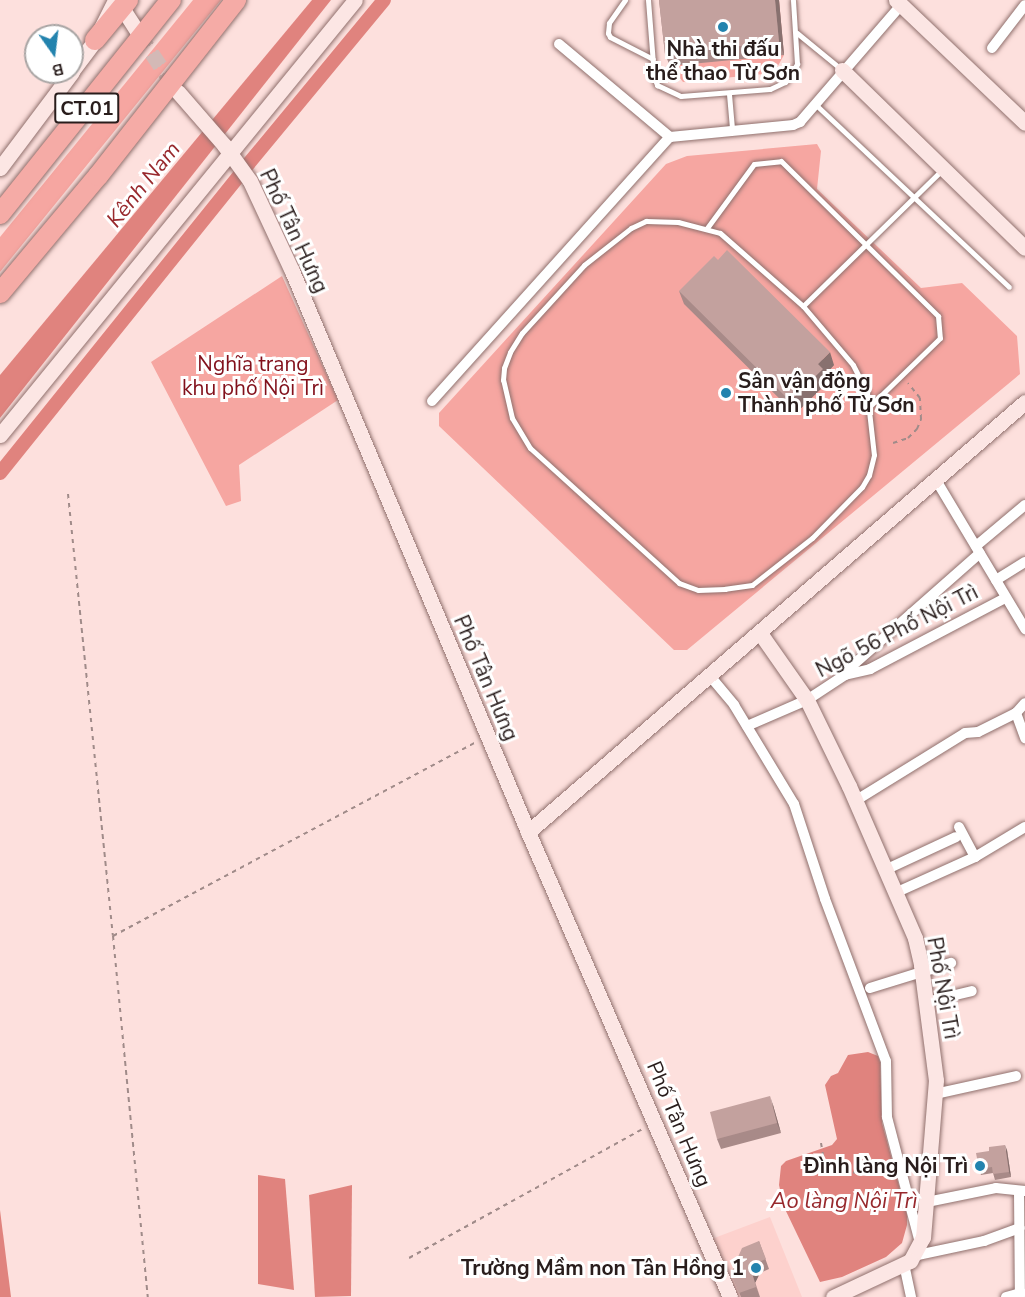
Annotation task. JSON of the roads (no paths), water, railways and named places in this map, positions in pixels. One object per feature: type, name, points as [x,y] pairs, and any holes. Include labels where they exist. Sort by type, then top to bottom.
[{"type":"highway","name":"CT.01","points":[[0,214],[171,0]]},
{"type":"highway","name":"CT.01","points":[[0,293],[98,176],[236,0]]},
{"type":"highway","points":[[95,40],[120,2]]},
{"type":"street","points":[[0,435],[355,0]]},
{"type":"street","points":[[120,2],[139,34]]},
{"type":"street","points":[[432,401],[669,137],[732,132],[793,125],[800,122],[898,2],[1025,123]]},
{"type":"street","points":[[992,48],[1025,5]]},
{"type":"street","points":[[84,55],[95,40]]},
{"type":"street","points":[[559,44],[669,137]]},
{"type":"street","points":[[842,70],[1025,248]]},
{"type":"street","points":[[0,168],[63,84]]},
{"type":"street","name":"Phố Tân Hưng","points":[[178,92],[230,153],[250,181],[292,271],[487,736],[730,1297]]},
{"type":"street","points":[[528,832],[1025,402]]},
{"type":"street","points":[[936,480],[1025,629]]},
{"type":"street","points":[[845,675],[853,665],[1025,506]]},
{"type":"street","points":[[996,580],[1025,562]]},
{"type":"street","name":"Ngõ 56 Phố Nội Trì","points":[[747,726],[807,700],[845,675],[870,669],[1005,598]]},
{"type":"street","name":"Phố Nội Trì","points":[[760,633],[807,700],[855,801],[915,938],[922,971],[936,1080],[923,1237],[912,1254]]},
{"type":"street","points":[[710,676],[734,705],[794,804],[825,899],[886,1061],[887,1117],[899,1166],[912,1254],[911,1297]]},
{"type":"street","points":[[855,801],[965,733],[978,732],[1016,713],[1025,703]]},
{"type":"street","points":[[1016,713],[1025,738]]},
{"type":"street","points":[[895,893],[975,856],[1025,828]]},
{"type":"street","points":[[885,870],[957,832],[975,856]]},
{"type":"street","points":[[870,988],[951,963]]},
{"type":"street","points":[[926,1002],[972,991]]},
{"type":"street","points":[[935,1094],[1016,1076]]},
{"type":"street","points":[[927,1202],[996,1188],[1022,1192],[1020,1228],[1023,1278],[1020,1295],[1006,1297]]},
{"type":"street","points":[[833,1297],[912,1254],[984,1241],[1020,1228]]},
{"type":"lane","points":[[625,0],[609,23],[608,33],[610,37],[653,59]]},
{"type":"lane","points":[[648,0],[657,85],[681,96],[770,89],[785,82],[797,64],[797,33],[793,0]]},
{"type":"lane","points":[[797,33],[842,70]]},
{"type":"lane","points":[[729,94],[732,132]]},
{"type":"lane","points":[[815,104],[1009,287]]},
{"type":"lane","points":[[707,228],[754,165],[781,161],[938,316],[940,338],[870,406]]},
{"type":"lane","points":[[802,306],[944,168]]},
{"type":"lane","points":[[646,221],[663,221],[707,228],[720,233],[802,306],[853,365],[867,393],[870,406],[873,466],[862,487],[812,538],[752,585],[725,590],[698,590],[679,584],[530,448],[512,418],[503,380],[510,352],[522,333],[584,266],[631,228],[646,221]]},
{"type":"water","name":"Kênh Nam","points":[[312,0],[331,0],[0,418],[0,375]]},
{"type":"water","name":"Ao làng Nội Trì","points":[[868,1052],[878,1056],[880,1062],[882,1123],[907,1215],[907,1225],[902,1243],[886,1257],[842,1277],[820,1282],[784,1207],[779,1185],[781,1166],[786,1161],[832,1145],[837,1139],[825,1085],[831,1076],[838,1073],[848,1055]]},
{"type":"water","points":[[258,1175],[285,1179],[294,1290],[258,1284]]},
{"type":"water","points":[[352,1185],[351,1296],[315,1297],[309,1195]]},
{"type":"water","points":[[0,1210],[11,1297],[0,1297]]},
{"type":"waterway","points":[[0,473],[245,168],[384,0]]},
{"type":"tunnel","points":[[139,34],[176,89]]},
{"type":"place","name":"Nhà thi đấu thể thao Từ Sơn","points":[[723,27]]},
{"type":"place","name":"Sân vận động Thành phố Từ Sơn","points":[[726,393]]},
{"type":"place","name":"Đình làng Nội Trì","points":[[980,1166]]},
{"type":"place","name":"Trường Mầm non Tân Hồng 1","points":[[756,1268]]},
{"type":"park label","name":"Nghĩa trang khu phố Nội Trì","points":[[253,376]]}]
